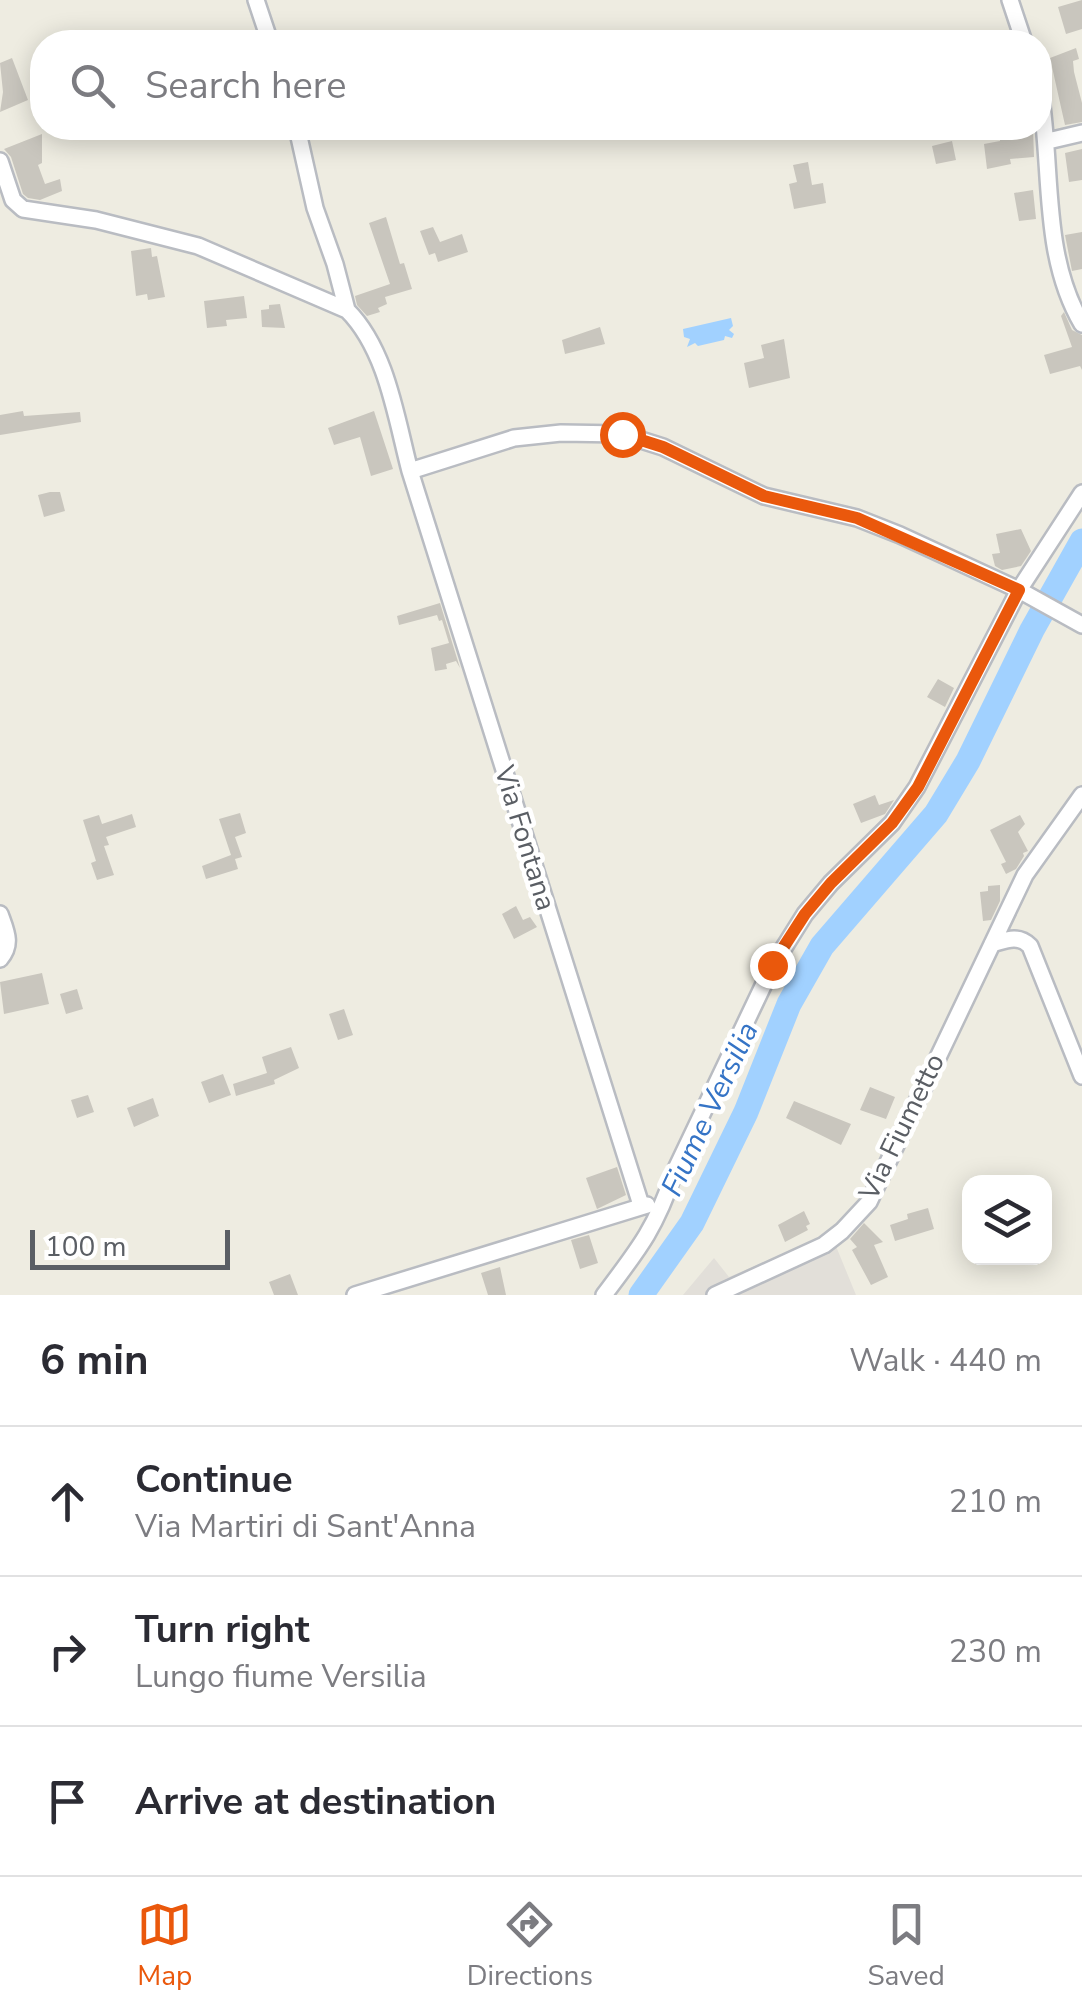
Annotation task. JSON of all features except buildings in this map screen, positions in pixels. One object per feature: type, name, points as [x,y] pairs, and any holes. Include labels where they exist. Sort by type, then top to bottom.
[{"type":"street","points":[[256,0],[266,30]]},
{"type":"street","points":[[1020,30],[1011,3],[1030,0]]},
{"type":"street","points":[[1082,133],[1048,141],[1052,228],[1065,284],[1082,324]]},
{"type":"street","points":[[300,140],[314,208],[347,310]]},
{"type":"street","points":[[0,161],[13,200],[23,209],[96,220],[198,246],[347,310]]},
{"type":"street","name":"Via Fontana","points":[[347,310],[361,325],[385,378],[410,471],[641,1204]]},
{"type":"street","points":[[410,471],[514,438],[561,433],[622,434],[663,447],[764,496],[857,518],[1022,592],[1081,625]]},
{"type":"street","points":[[604,1295],[645,1242],[662,1209],[674,1173],[772,965],[805,914],[892,823],[918,787],[1022,592],[1082,493]]},
{"type":"street","name":"Via Fiumetto","points":[[715,1295],[824,1245],[868,1202],[1025,875],[1082,795]]},
{"type":"street","points":[[0,914],[8,939],[8,947],[0,958]]},
{"type":"street","points":[[992,944],[1014,938],[1024,939],[1030,946],[1082,1076]]},
{"type":"street","points":[[355,1295],[641,1204],[662,1209]]},
{"type":"shaded area","points":[[831,1234],[856,1295],[683,1295],[714,1258],[729,1277]]},
{"type":"water","points":[[731,318],[732,338],[725,336],[724,340],[687,347],[690,339],[684,337],[683,329]]},
{"type":"waterway","name":"Fiume Versilia","points":[[641,1295],[692,1223],[746,1112],[789,1004],[822,946],[936,814],[968,761],[1032,630],[1082,541]]},
{"type":"route","points":[[622,434],[663,447],[764,496],[857,518],[1019,590],[918,787],[892,823],[805,914],[772,965]]}]
